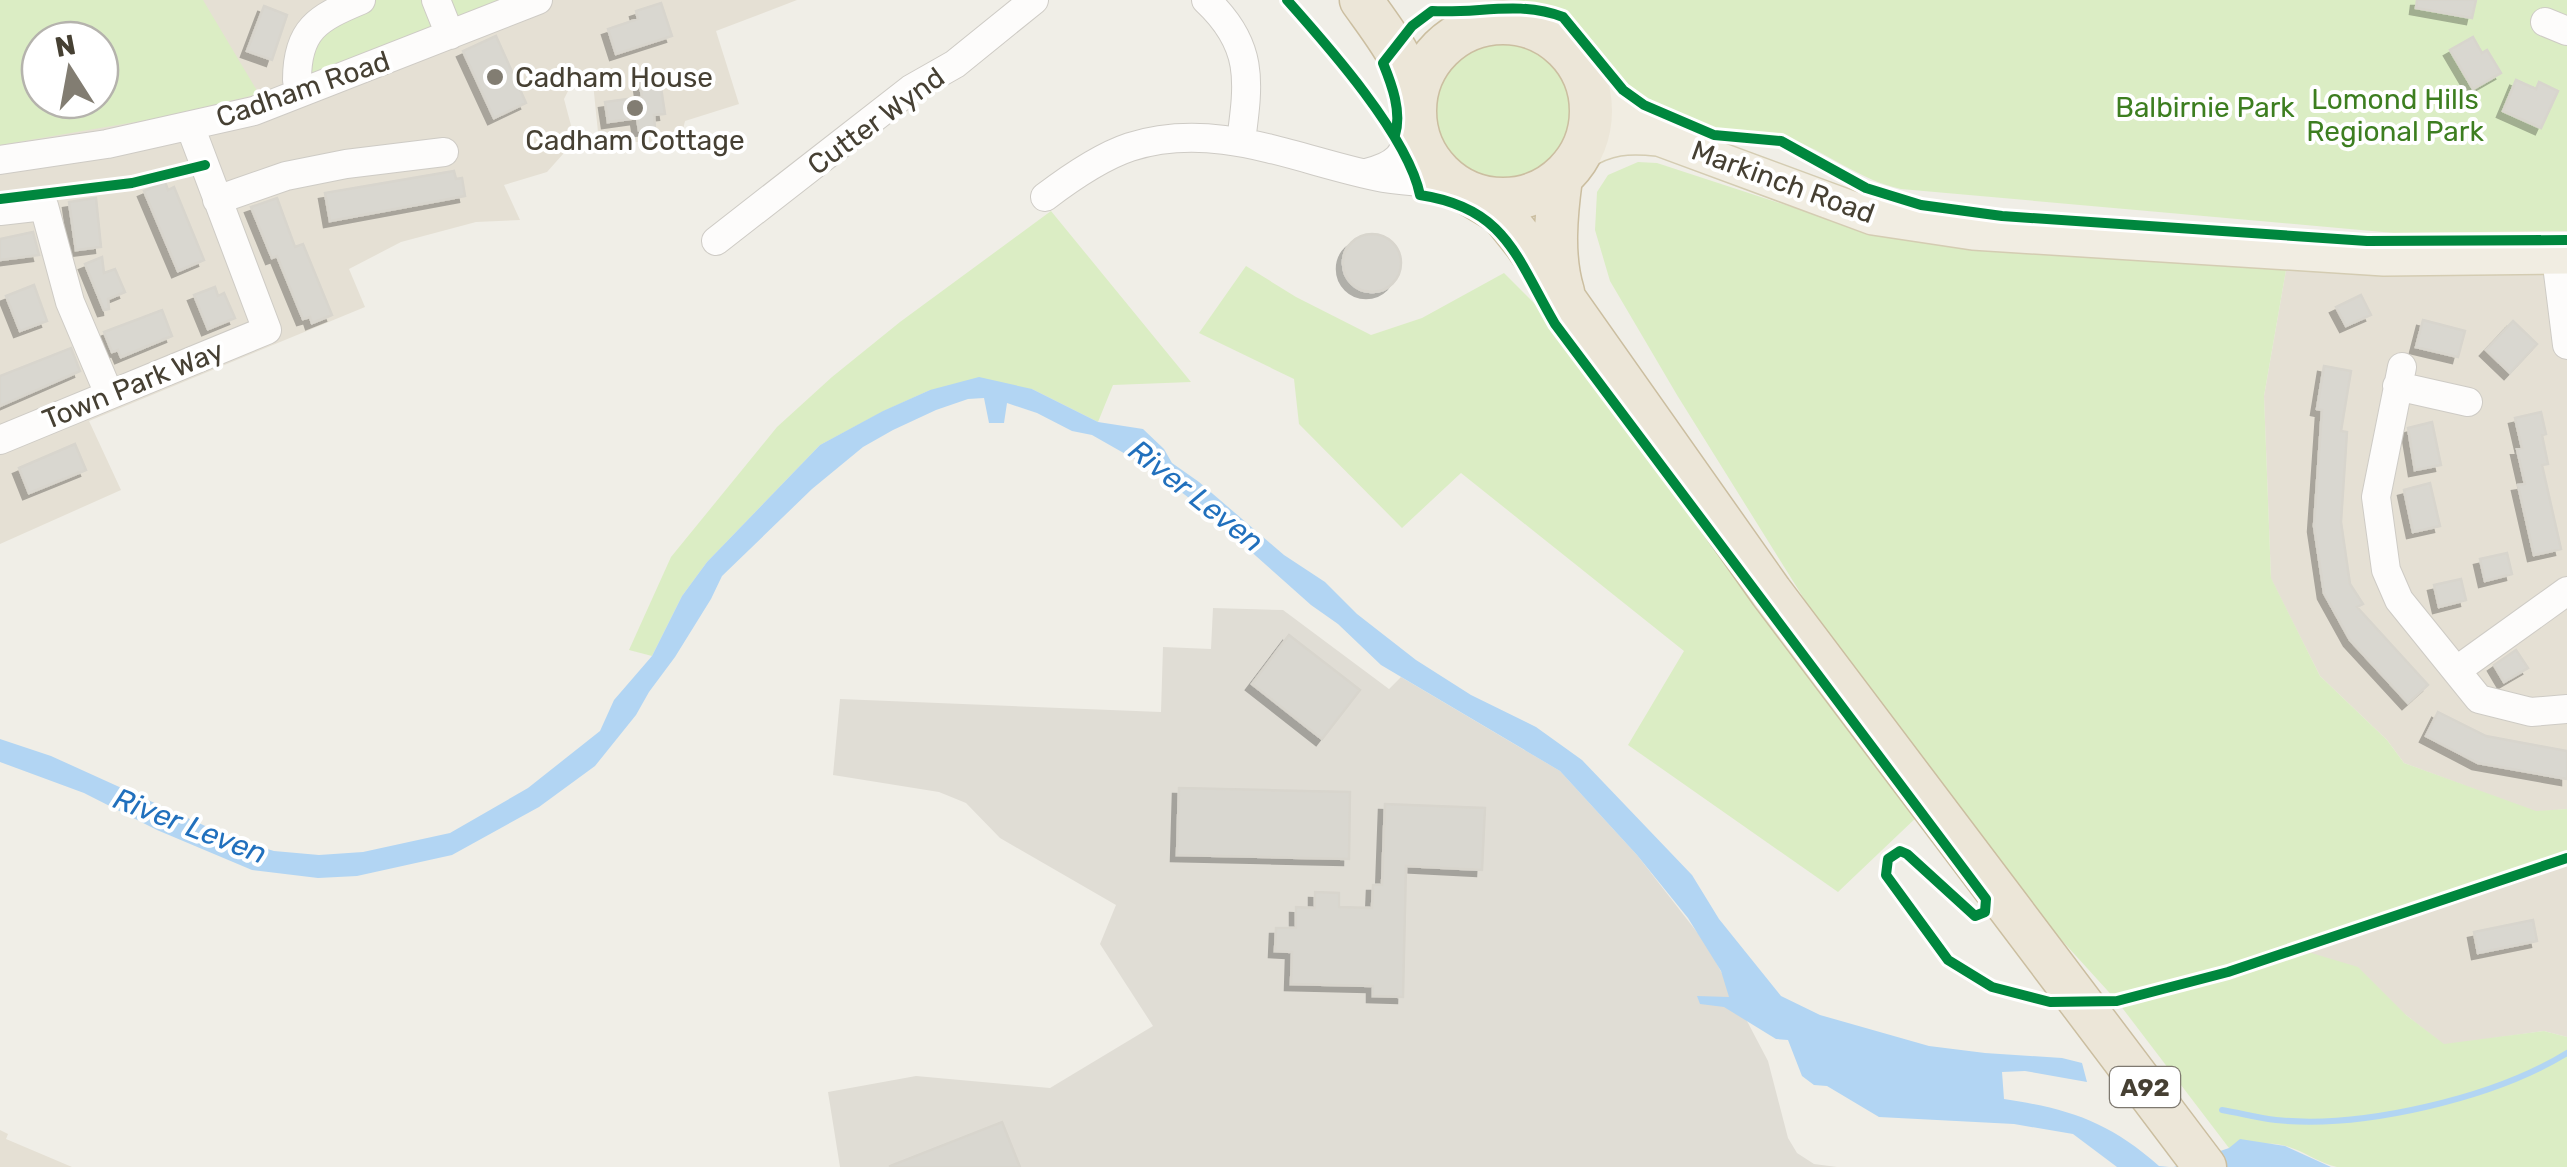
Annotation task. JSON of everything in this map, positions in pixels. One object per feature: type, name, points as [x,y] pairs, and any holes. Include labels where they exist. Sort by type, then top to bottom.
[{"type":"highway","name":"A92","points":[[1361,0],[1396,48],[1410,75],[1420,142],[1430,162],[1459,188],[1501,213],[1526,243],[1771,592],[2198,1158]]},
{"type":"highway","points":[[1375,0],[1412,26],[1428,32],[1464,32],[1489,24],[1516,24],[1542,32],[1564,47],[1580,68],[1590,93]]},
{"type":"highway","points":[[1415,109],[1432,58],[1464,32]]},
{"type":"highway","name":"A92","points":[[1568,307],[1558,274],[1557,209],[1591,124],[1590,93]]},
{"type":"highway","points":[[1459,188],[1489,199],[1515,199],[1540,192],[1572,166]]},
{"type":"main road","name":"Markinch Road","points":[[1590,93],[1621,117],[1659,138],[1873,218],[1973,232],[2384,258],[2562,257]]},
{"type":"main road","name":"Markinch Road","points":[[1572,166],[1598,142],[1614,137],[1659,138]]},
{"type":"street","points":[[297,80],[297,60],[308,32],[329,13],[361,0]]},
{"type":"street","points":[[436,0],[450,35]]},
{"type":"street","name":"Cadham Road","points":[[0,160],[190,126],[280,102],[538,0]]},
{"type":"street","name":"Cutter Wynd","points":[[716,241],[911,89],[956,64],[1034,0]]},
{"type":"street","points":[[1206,0],[1228,24],[1242,48],[1247,94],[1241,141]]},
{"type":"street","points":[[1364,173],[1396,162],[1404,153],[1415,109]]},
{"type":"street","points":[[190,126],[217,200],[286,176],[444,152]]},
{"type":"street","points":[[1045,197],[1128,148],[1177,140],[1241,141],[1364,173],[1459,188]]},
{"type":"street","name":"Town Park Way","points":[[0,440],[267,330],[217,200]]},
{"type":"street","points":[[0,211],[44,206],[70,302],[109,394]]},
{"type":"street","points":[[2562,257],[2567,344]]},
{"type":"street","points":[[2468,402],[2400,377],[2376,497],[2386,570],[2399,600],[2479,699],[2531,712],[2567,708]]},
{"type":"street","points":[[2457,670],[2567,591]]},
{"type":"shaded area","points":[[0,0],[797,0],[716,31],[739,104],[685,121],[680,142],[599,142],[593,83],[574,79],[564,99],[573,133],[563,154],[547,172],[504,185],[520,220],[476,222],[401,242],[349,269],[365,307],[89,421],[121,490],[0,544]]},
{"type":"shaded area","points":[[2567,266],[2567,809],[2536,812],[2404,763],[2387,740],[2320,676],[2271,579],[2264,396],[2286,270],[2501,272]]},
{"type":"shaded area","points":[[1213,608],[1283,610],[1389,689],[1401,677],[1560,771],[1637,855],[1707,945],[1768,1061],[1788,1138],[1797,1153],[1814,1164],[1837,1167],[840,1167],[828,1092],[916,1076],[1050,1088],[1153,1026],[1100,944],[1116,905],[1000,838],[966,803],[939,792],[833,775],[840,699],[1161,712],[1163,647],[1211,649]]},
{"type":"shaded area","points":[[2567,859],[2567,1037],[2544,1031],[2444,1045],[2406,1015],[2296,949]]},
{"type":"shaded area","points":[[0,1130],[8,1134],[6,1139],[72,1167],[0,1167]]},
{"type":"green space","points":[[0,0],[203,0],[259,94],[153,119],[0,145]]},
{"type":"green space","points":[[361,0],[499,0],[297,80],[297,60]]},
{"type":"green space","name":"Lomond Hills Regional Park","points":[[1511,0],[2567,0],[2567,231],[2394,233],[1901,189],[1871,179],[1788,138],[1718,131],[1677,117],[1627,88],[1567,18],[1554,9]]},
{"type":"green space","points":[[1503,36],[1531,42],[1554,58],[1570,81],[1576,109],[1570,137],[1554,160],[1531,176],[1503,182],[1475,176],[1452,160],[1436,137],[1430,109],[1436,81],[1452,58],[1475,42]]},
{"type":"green space","points":[[1638,162],[1657,163],[1862,230],[1998,250],[2286,270],[2264,396],[2271,578],[2320,676],[2387,740],[2404,763],[2536,811],[2567,809],[2567,858],[2298,949],[2358,967],[2406,1015],[2444,1044],[2544,1031],[2567,1037],[2567,1167],[2337,1167],[2279,1145],[2229,1148],[2117,1001],[2036,912],[1854,679],[1677,395],[1610,281],[1595,230],[1597,192],[1608,175]]},
{"type":"green space","points":[[1051,211],[1191,382],[1113,385],[1098,422],[1032,389],[930,390],[884,411],[820,445],[707,562],[682,596],[652,656],[629,650],[671,557],[777,427],[900,322]]},
{"type":"green space","points":[[1246,266],[1371,335],[1422,318],[1504,273],[1555,324],[1920,814],[1838,892],[1628,745],[1684,651],[1461,473],[1402,528],[1299,424],[1294,379],[1199,333]]},
{"type":"water","name":"River Leven","points":[[979,377],[1032,389],[1098,422],[1143,429],[1172,463],[1284,555],[1325,582],[1357,614],[1416,660],[1471,695],[1536,727],[1582,760],[1692,875],[1719,919],[1781,996],[1820,1015],[1929,1046],[2082,1063],[2087,1082],[2025,1071],[2002,1072],[2004,1099],[2087,1119],[2122,1138],[2159,1166],[2169,1167],[2117,1167],[2073,1134],[2014,1124],[1879,1117],[1827,1086],[1814,1085],[1802,1076],[1788,1040],[1776,1039],[1724,1007],[1700,1004],[1697,996],[1729,997],[1721,971],[1688,918],[1560,771],[1381,665],[1202,508],[1150,468],[1092,435],[1072,431],[1007,403],[1004,423],[989,423],[984,398],[936,410],[893,430],[863,447],[812,489],[722,576],[675,657],[595,766],[539,807],[452,855],[357,876],[318,878],[252,870],[157,830],[84,793],[0,762],[0,739],[51,756],[234,839],[274,851],[319,855],[363,852],[450,833],[528,788],[600,731],[614,700],[652,656],[682,596],[707,562],[820,445],[930,390]]},
{"type":"water","points":[[2240,1139],[2285,1146],[2331,1167],[2174,1167],[2229,1148]]},
{"type":"building","points":[[2417,0],[2476,0],[2472,18],[2416,8]]},
{"type":"building","points":[[661,3],[672,36],[616,54],[608,29],[638,19],[636,11]]},
{"type":"building","points":[[264,6],[287,15],[272,60],[247,51]]},
{"type":"building","name":"Cadham House","points":[[496,36],[526,103],[494,118],[463,51]]},
{"type":"building","points":[[2473,37],[2482,53],[2487,50],[2501,73],[2473,89],[2450,50]]},
{"type":"building","name":"Cadham Cottage","points":[[659,74],[665,114],[654,115],[655,128],[639,130],[637,118],[608,122],[605,102],[642,97],[639,77]]},
{"type":"building","points":[[2516,80],[2536,89],[2539,82],[2558,91],[2541,128],[2503,111]]},
{"type":"building","points":[[454,171],[456,179],[462,178],[465,196],[330,221],[325,193]]},
{"type":"building","points":[[165,182],[168,190],[174,187],[204,260],[178,271],[144,191]]},
{"type":"building","points":[[96,198],[101,247],[76,250],[69,202]]},
{"type":"building","points":[[277,198],[295,247],[303,244],[332,315],[312,323],[310,317],[303,319],[251,207]]},
{"type":"building","points":[[33,232],[39,255],[0,260],[0,239]]},
{"type":"building","points":[[1372,234],[1392,243],[1401,263],[1392,283],[1372,292],[1352,283],[1343,263],[1352,243]]},
{"type":"building","points":[[102,257],[104,273],[115,269],[125,292],[108,299],[109,309],[104,310],[85,264]]},
{"type":"building","points":[[34,285],[47,321],[20,331],[6,296]]},
{"type":"building","points":[[215,287],[218,296],[224,293],[235,318],[208,329],[194,295]]},
{"type":"building","points":[[2361,295],[2371,315],[2346,326],[2336,307]]},
{"type":"building","points":[[162,310],[172,336],[121,357],[118,350],[112,352],[104,332]]},
{"type":"building","points":[[2423,320],[2465,331],[2458,357],[2416,347]]},
{"type":"building","points":[[2513,321],[2537,344],[2510,373],[2486,350]]},
{"type":"building","points":[[71,348],[80,371],[0,406],[0,376]]},
{"type":"building","points":[[2324,366],[2351,371],[2341,431],[2347,432],[2341,522],[2350,584],[2363,604],[2357,607],[2428,685],[2408,703],[2350,640],[2324,593],[2314,526],[2322,410],[2317,409]]},
{"type":"building","points":[[2541,412],[2548,464],[2542,465],[2561,549],[2534,555],[2518,485],[2525,484],[2515,418]]},
{"type":"building","points":[[2432,422],[2441,465],[2415,470],[2408,428]]},
{"type":"building","points":[[75,444],[86,470],[29,493],[19,468]]},
{"type":"building","points":[[2430,483],[2440,526],[2413,532],[2404,490]]},
{"type":"building","points":[[2507,553],[2512,574],[2485,581],[2480,559]]},
{"type":"building","points":[[2461,579],[2466,600],[2439,607],[2434,585]]},
{"type":"building","points":[[1289,635],[1360,690],[1322,739],[1252,684]]},
{"type":"building","points":[[2516,650],[2528,668],[2504,682],[2494,665]]},
{"type":"building","points":[[2438,712],[2486,736],[2567,751],[2567,779],[2478,763],[2426,736]]},
{"type":"building","points":[[1179,788],[1350,792],[1349,859],[1177,855]]},
{"type":"building","points":[[1385,804],[1485,808],[1482,870],[1406,866],[1403,997],[1373,996],[1373,986],[1291,984],[1292,952],[1275,951],[1276,928],[1296,928],[1296,907],[1315,908],[1315,892],[1339,893],[1339,907],[1372,908],[1373,885],[1382,885]]},
{"type":"building","points":[[2533,920],[2537,941],[2478,953],[2474,932]]},
{"type":"building","points":[[1002,1122],[1020,1167],[890,1167],[890,1166]]},
{"type":"waterway","points":[[2222,1110],[2310,1122],[2387,1115],[2503,1084],[2567,1053]]},
{"type":"cycle path","points":[[1287,0],[1344,66],[1383,120],[1413,172],[1420,195],[1472,211],[1505,239],[1555,324],[1986,899],[1985,912],[1975,916],[1907,854],[1900,851],[1888,859],[1886,875],[1948,960],[1992,987],[2050,1002],[2117,1001],[2228,972],[2567,858]]},
{"type":"cycle path","points":[[1395,135],[1397,108],[1383,63],[1412,26],[1432,11],[1530,9],[1563,17],[1623,90],[1644,105],[1714,135],[1781,141],[1866,188],[1921,205],[2002,216],[2367,241],[2567,240]]},
{"type":"cycle path","points":[[0,199],[132,183],[205,165]]},
{"type":"place","name":"Cadham House","points":[[495,77]]},
{"type":"place","name":"Cadham Cottage","points":[[635,108]]},
{"type":"park label","name":"Balbirnie Park","points":[[2205,107]]}]
